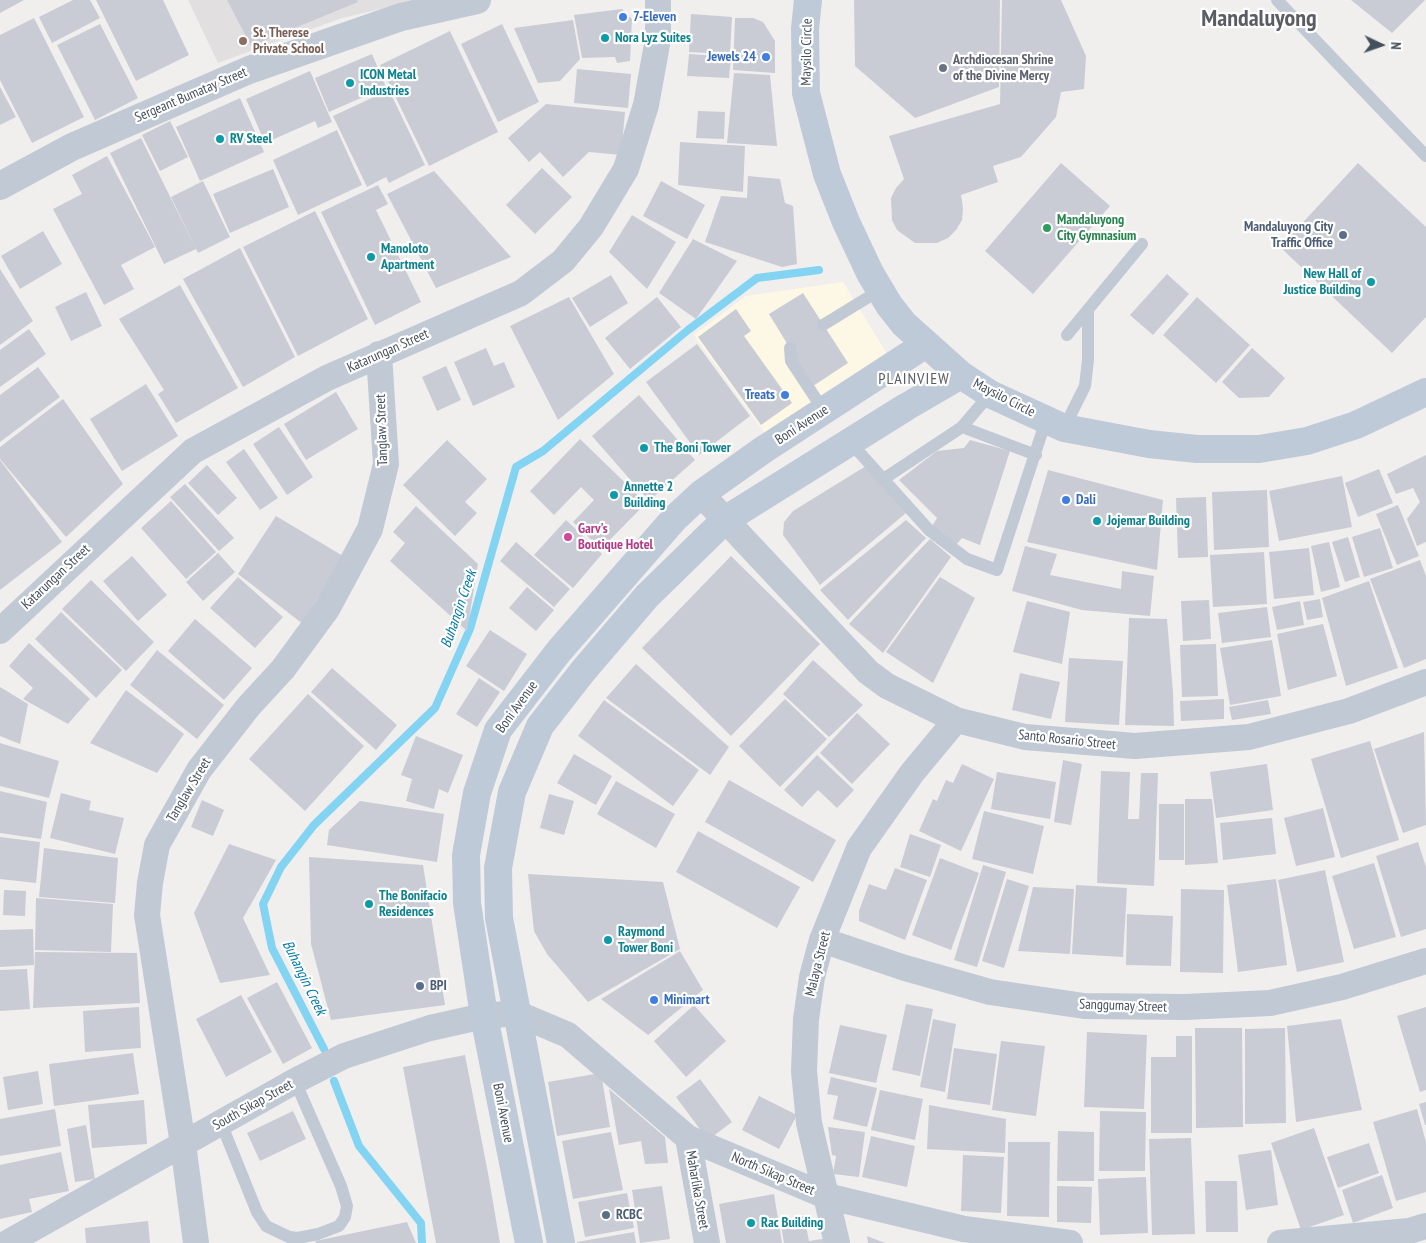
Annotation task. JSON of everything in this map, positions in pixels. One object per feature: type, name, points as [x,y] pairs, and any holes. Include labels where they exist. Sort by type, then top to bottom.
[{"type":"main road","name":"Maysilo Circle","points":[[808,0],[806,93],[827,174],[846,222],[880,290],[904,324],[961,375],[990,394],[1055,424],[1149,444],[1197,449],[1260,449],[1306,440],[1356,425],[1426,392]]},
{"type":"main road","name":"Boni Avenue","points":[[529,1243],[484,1016],[468,912],[466,855],[477,793],[498,730],[559,650],[619,580],[674,519],[701,494],[824,410],[926,344]]},
{"type":"main road","points":[[561,1243],[516,1013],[498,908],[498,868],[512,792],[540,726],[647,596],[725,520],[961,375]]},
{"type":"street","name":"Sergeant Bumatay Street","points":[[0,186],[72,147],[249,70],[401,17],[477,0]]},
{"type":"street","name":"Katarungan Street","points":[[0,631],[193,451],[327,378],[521,293],[563,261],[591,228],[626,169],[646,105],[658,39],[658,0]]},
{"type":"street","name":"Tanglaw Street","points":[[196,1243],[148,915],[157,845],[199,770],[248,707],[284,670],[327,609],[370,529],[386,464],[379,354]]},
{"type":"street","name":"Santo Rosario Street","points":[[701,494],[868,672],[888,686],[956,720],[1025,738],[1145,746],[1249,737],[1349,711],[1426,682]]},
{"type":"street","name":"Malaya Street","points":[[838,1243],[809,1123],[804,1071],[806,1019],[812,977],[822,940],[859,848],[912,773],[956,720]]},
{"type":"street","name":"Sanggumay Street","points":[[822,940],[905,968],[990,992],[1084,1006],[1185,1007],[1270,1003],[1342,987],[1426,961]]},
{"type":"street","name":"South Sikap Street","points":[[7,1243],[295,1081],[344,1056],[430,1028],[484,1016],[516,1013]]},
{"type":"street","name":"North Sikap Street","points":[[516,1013],[568,1035],[688,1138],[826,1196],[964,1229],[1070,1243]]},
{"type":"street","name":"Maharlika Street","points":[[688,1138],[707,1243]]},
{"type":"street","points":[[1280,1243],[1415,1233]]},
{"type":"lane","points":[[1277,0],[1426,156]]},
{"type":"lane","points":[[1067,336],[1142,244]]},
{"type":"lane","points":[[823,325],[880,290]]},
{"type":"lane","points":[[850,442],[882,480],[929,530],[967,559],[997,570],[1036,455],[1055,424],[1085,386],[1088,360],[1088,310]]},
{"type":"lane","points":[[790,348],[791,361],[824,410]]},
{"type":"lane","points":[[882,480],[962,427],[990,394]]},
{"type":"lane","points":[[962,427],[1036,455]]},
{"type":"lane","points":[[222,1123],[257,1212],[266,1226],[289,1237],[298,1238],[318,1234],[339,1226],[345,1217],[347,1206],[341,1186],[295,1081]]},
{"type":"shaded area","name":"St. Therese Private School","points":[[188,0],[420,0],[342,18],[218,63]]},
{"type":"shaded area","points":[[843,282],[887,354],[767,436],[694,335],[746,296]]},
{"type":"building","points":[[0,0],[24,0],[0,13]]},
{"type":"building","points":[[73,0],[90,0],[100,18],[52,43],[39,17]]},
{"type":"building","points":[[96,0],[163,0],[189,55],[136,81]]},
{"type":"building","points":[[227,0],[357,0],[358,2],[251,46]]},
{"type":"building","name":"Archdiocesan Shrine of the Divine Mercy","points":[[854,0],[1000,0],[999,87],[915,118],[855,66]]},
{"type":"building","points":[[1002,0],[1061,0],[1086,56],[1084,89],[1061,92],[1056,117],[1021,157],[993,166],[998,182],[961,195],[962,220],[948,238],[937,243],[915,243],[897,230],[892,220],[891,198],[896,188],[904,179],[889,136],[1000,104]]},
{"type":"building","points":[[1351,0],[1425,0],[1392,33]]},
{"type":"building","name":"Nora Lyz Suites","points":[[622,9],[632,19],[630,61],[617,63],[615,57],[582,58],[574,15]]},
{"type":"building","points":[[691,14],[732,17],[730,54],[689,52]]},
{"type":"building","points":[[34,18],[84,117],[32,143],[0,80],[0,35]]},
{"type":"building","points":[[735,18],[753,18],[763,22],[775,41],[775,73],[733,70]]},
{"type":"building","points":[[573,20],[580,59],[560,81],[538,83],[514,28]]},
{"type":"building","points":[[100,24],[138,98],[95,120],[57,45]]},
{"type":"building","points":[[502,24],[539,102],[498,122],[461,44]]},
{"type":"building","points":[[450,31],[498,132],[429,166],[380,65]]},
{"type":"building","name":"ICON Metal Industries","points":[[372,54],[386,87],[329,112],[315,78]]},
{"type":"building","points":[[689,54],[731,57],[729,78],[687,76]]},
{"type":"building","points":[[577,69],[631,74],[628,108],[574,103]]},
{"type":"building","points":[[310,71],[332,122],[318,128],[315,121],[265,143],[246,99]]},
{"type":"building","points":[[734,73],[770,75],[777,146],[727,143]]},
{"type":"building","points":[[0,87],[16,117],[0,125]]},
{"type":"building","points":[[389,90],[425,165],[389,183],[386,177],[367,187],[333,116]]},
{"type":"building","name":"RV Steel","points":[[240,98],[264,152],[200,181],[176,127]]},
{"type":"building","points":[[546,104],[625,112],[621,155],[589,152],[563,177],[540,152],[529,162],[508,138]]},
{"type":"building","points":[[698,111],[725,112],[724,139],[696,138]]},
{"type":"building","points":[[170,121],[188,157],[160,171],[142,135]]},
{"type":"building","points":[[337,130],[362,185],[298,215],[273,160]]},
{"type":"building","points":[[141,138],[196,249],[164,264],[110,153]]},
{"type":"building","points":[[680,142],[745,146],[743,192],[678,185]]},
{"type":"building","points":[[107,156],[155,247],[121,265],[134,289],[104,305],[53,209],[82,194],[72,175]]},
{"type":"building","name":"Mandaluyong City Gymnasium","points":[[1061,163],[1110,206],[1033,294],[985,251]]},
{"type":"building","name":"New Hall of Justice Building","points":[[1358,163],[1426,227],[1426,317],[1392,353],[1280,247]]},
{"type":"building","points":[[542,168],[572,197],[535,234],[506,205]]},
{"type":"building","points":[[273,169],[289,207],[230,233],[213,194]]},
{"type":"building","points":[[434,171],[511,257],[436,288],[387,194]]},
{"type":"building","points":[[748,176],[780,179],[785,203],[793,206],[797,264],[782,267],[705,242],[721,196],[747,198]]},
{"type":"building","points":[[203,181],[230,237],[198,253],[171,197]]},
{"type":"building","points":[[661,181],[705,205],[687,239],[643,216]]},
{"type":"building","name":"Manoloto Apartment","points":[[378,185],[388,204],[376,210],[421,302],[375,325],[321,212]]},
{"type":"building","points":[[315,211],[368,319],[298,356],[243,247]]},
{"type":"building","points":[[632,215],[676,242],[647,289],[609,252]]},
{"type":"building","points":[[43,231],[62,264],[20,289],[1,256]]},
{"type":"building","points":[[693,239],[737,261],[696,319],[659,293]]},
{"type":"building","points":[[240,248],[295,357],[243,387],[183,279]]},
{"type":"building","points":[[0,269],[33,321],[0,345]]},
{"type":"building","points":[[1167,274],[1189,294],[1153,335],[1130,315]]},
{"type":"building","points":[[611,275],[628,303],[590,327],[572,298]]},
{"type":"building","points":[[180,285],[238,388],[176,423],[158,394],[164,390],[119,319]]},
{"type":"building","points":[[86,292],[102,326],[71,341],[55,307]]},
{"type":"building","points":[[803,293],[848,363],[813,386],[769,314]]},
{"type":"building","points":[[569,297],[614,374],[558,420],[510,326]]},
{"type":"building","points":[[657,297],[681,327],[630,369],[605,338]]},
{"type":"building","points":[[1197,297],[1250,345],[1216,383],[1163,335]]},
{"type":"building","points":[[736,309],[751,331],[744,336],[792,403],[761,425],[698,337]]},
{"type":"building","points":[[29,329],[46,354],[0,387],[0,350]]},
{"type":"building","points":[[697,344],[750,416],[699,455],[646,382]]},
{"type":"building","points":[[486,348],[494,366],[504,362],[515,387],[473,406],[454,362]]},
{"type":"building","points":[[1252,348],[1285,378],[1269,397],[1239,398],[1222,382]]},
{"type":"building","points":[[446,366],[461,400],[437,411],[422,377]]},
{"type":"building","points":[[38,367],[60,397],[0,442],[0,395]]},
{"type":"building","points":[[146,384],[178,436],[122,471],[90,419]]},
{"type":"building","points":[[336,392],[358,429],[306,460],[284,424]]},
{"type":"building","name":"The Boni Tower","points":[[639,395],[695,460],[649,501],[592,436]]},
{"type":"building","points":[[63,399],[123,484],[66,537],[0,459],[0,447]]},
{"type":"building","points":[[279,427],[313,477],[287,495],[253,444]]},
{"type":"building","name":"Annette 2 Building","points":[[580,439],[646,503],[601,549],[573,522],[594,500],[581,487],[554,515],[530,491]]},
{"type":"building","points":[[447,440],[487,479],[465,502],[477,513],[455,536],[403,485]]},
{"type":"building","points":[[970,440],[1010,451],[980,545],[962,538],[956,545],[932,526],[937,518],[899,480],[937,451],[964,448]]},
{"type":"building","points":[[244,449],[278,498],[260,510],[226,462]]},
{"type":"building","points":[[1426,455],[1426,542],[1417,546],[1407,519],[1420,502],[1413,488],[1396,494],[1387,474]]},
{"type":"building","points":[[0,460],[62,542],[0,590]]},
{"type":"building","points":[[207,465],[237,498],[218,515],[188,483]]},
{"type":"building","points":[[866,466],[906,513],[820,585],[783,535],[784,522],[793,511]]},
{"type":"building","points":[[1379,469],[1393,503],[1358,517],[1345,483]]},
{"type":"building","name":"Jojemar Building","points":[[1048,470],[1163,500],[1157,570],[1027,542]]},
{"type":"building","points":[[1342,476],[1352,527],[1279,541],[1269,491]]},
{"type":"building","points":[[185,484],[234,538],[219,551],[170,497]]},
{"type":"building","points":[[1267,490],[1269,547],[1214,550],[1212,492]]},
{"type":"building","points":[[1206,497],[1208,557],[1178,558],[1176,498]]},
{"type":"building","points":[[171,501],[216,552],[186,579],[141,528]]},
{"type":"building","points":[[1398,505],[1419,556],[1397,565],[1376,514]]},
{"type":"building","points":[[416,506],[478,564],[467,631],[390,561],[405,543],[393,532]]},
{"type":"building","points":[[276,516],[343,556],[303,624],[238,574]]},
{"type":"building","name":"Garv's Boutique Hotel","points":[[566,520],[602,554],[573,588],[534,555]]},
{"type":"building","points":[[906,520],[926,538],[848,620],[820,590]]},
{"type":"building","points":[[1380,528],[1393,568],[1364,577],[1352,537]]},
{"type":"building","points":[[1348,537],[1360,577],[1345,582],[1332,542]]},
{"type":"building","points":[[930,539],[951,557],[883,653],[849,624]]},
{"type":"building","points":[[516,542],[570,589],[554,607],[500,561]]},
{"type":"building","points":[[1329,542],[1340,587],[1321,592],[1311,546]]},
{"type":"building","points":[[1025,546],[1057,554],[1050,575],[1121,589],[1122,571],[1154,576],[1150,616],[1082,610],[1012,591]]},
{"type":"building","points":[[1309,548],[1314,595],[1274,599],[1269,552]]},
{"type":"building","points":[[1264,552],[1267,604],[1213,607],[1210,555]]},
{"type":"building","points":[[218,553],[235,572],[203,601],[186,582]]},
{"type":"building","points":[[132,556],[167,595],[138,621],[103,581]]},
{"type":"building","points":[[731,556],[820,644],[731,736],[642,648]]},
{"type":"building","points":[[1420,560],[1426,576],[1426,659],[1404,668],[1370,579]]},
{"type":"building","points":[[238,577],[283,617],[255,648],[210,608]]},
{"type":"building","points":[[940,577],[975,598],[933,683],[886,652]]},
{"type":"building","points":[[91,580],[154,642],[126,671],[62,609]]},
{"type":"building","points":[[1369,581],[1398,668],[1346,686],[1322,598]]},
{"type":"building","points":[[527,587],[554,610],[536,631],[509,608]]},
{"type":"building","points":[[1320,599],[1323,617],[1307,620],[1303,602]]},
{"type":"building","points":[[1209,600],[1211,639],[1183,641],[1181,601]]},
{"type":"building","points":[[1027,601],[1070,612],[1062,664],[1013,652]]},
{"type":"building","points":[[1300,601],[1304,625],[1277,630],[1272,607]]},
{"type":"building","points":[[1267,607],[1271,637],[1222,643],[1218,613]]},
{"type":"building","points":[[61,612],[122,670],[96,698],[35,639]]},
{"type":"building","points":[[1129,618],[1167,619],[1174,726],[1125,725]]},
{"type":"building","points":[[195,619],[252,668],[224,700],[168,651]]},
{"type":"building","points":[[1323,624],[1337,676],[1288,690],[1277,634]]},
{"type":"building","points":[[490,630],[527,654],[504,691],[466,666]]},
{"type":"building","points":[[1272,640],[1281,696],[1230,705],[1220,648]]},
{"type":"building","points":[[29,643],[90,699],[68,724],[23,699],[33,688],[9,666]]},
{"type":"building","points":[[1216,644],[1218,696],[1182,697],[1180,645]]},
{"type":"building","points":[[157,650],[224,705],[197,739],[130,685]]},
{"type":"building","points":[[1069,658],[1123,661],[1119,725],[1065,722]]},
{"type":"building","points":[[813,660],[863,705],[829,737],[783,694]]},
{"type":"building","points":[[636,664],[729,747],[710,775],[606,698]]},
{"type":"building","points":[[332,668],[397,725],[376,750],[311,692]]},
{"type":"building","points":[[1020,673],[1060,682],[1051,719],[1012,710]]},
{"type":"building","points":[[479,678],[500,692],[477,727],[456,714]]},
{"type":"building","points":[[0,687],[28,704],[20,744],[0,736]]},
{"type":"building","points":[[126,690],[184,734],[157,773],[90,743]]},
{"type":"building","points":[[308,694],[364,746],[305,811],[249,759]]},
{"type":"building","points":[[785,699],[827,739],[780,787],[739,746]]},
{"type":"building","points":[[1224,699],[1224,719],[1181,721],[1180,701]]},
{"type":"building","points":[[604,700],[699,770],[673,806],[578,736]]},
{"type":"building","points":[[1268,700],[1271,714],[1232,720],[1229,707]]},
{"type":"building","points":[[857,713],[890,744],[852,784],[820,753]]},
{"type":"building","points":[[1424,732],[1426,825],[1403,833],[1374,749]]},
{"type":"building","points":[[416,736],[463,755],[448,793],[439,789],[434,809],[406,801],[412,779],[401,775]]},
{"type":"building","points":[[1370,741],[1399,840],[1341,858],[1311,759]]},
{"type":"building","points":[[0,743],[59,761],[49,798],[0,786]]},
{"type":"building","points":[[574,754],[612,776],[596,805],[557,783]]},
{"type":"building","points":[[817,755],[854,790],[837,808],[818,790],[802,807],[784,790]]},
{"type":"building","points":[[1063,760],[1082,764],[1071,825],[1054,822]]},
{"type":"building","points":[[962,764],[994,779],[961,851],[919,831],[933,799],[937,801],[946,780],[953,783]]},
{"type":"building","points":[[1267,764],[1273,810],[1216,818],[1210,772]]},
{"type":"building","points":[[1101,771],[1130,772],[1128,819],[1139,819],[1141,773],[1158,773],[1154,886],[1097,883]]},
{"type":"building","points":[[997,772],[1056,782],[1050,819],[991,809]]},
{"type":"building","points":[[729,780],[836,840],[813,882],[705,822]]},
{"type":"building","points":[[616,781],[675,814],[656,848],[597,814]]},
{"type":"building","points":[[0,791],[47,802],[41,839],[0,833]]},
{"type":"building","points":[[61,793],[91,801],[89,810],[124,818],[115,854],[50,838]]},
{"type":"building","points":[[549,794],[574,801],[564,835],[540,828]]},
{"type":"building","points":[[1185,799],[1212,799],[1218,863],[1185,865]]},
{"type":"building","points":[[202,800],[224,810],[213,836],[191,827]]},
{"type":"building","points":[[360,801],[444,814],[437,862],[327,845],[329,830]]},
{"type":"building","points":[[1159,804],[1184,804],[1184,860],[1159,860]]},
{"type":"building","points":[[1323,808],[1335,857],[1296,866],[1284,818]]},
{"type":"building","points":[[984,811],[1044,826],[1033,874],[972,859]]},
{"type":"building","points":[[1272,818],[1276,854],[1223,860],[1220,823]]},
{"type":"building","points":[[698,831],[800,887],[777,928],[676,872]]},
{"type":"building","points":[[910,834],[941,845],[930,877],[900,867]]},
{"type":"building","points":[[0,837],[40,842],[36,883],[0,879]]},
{"type":"building","points":[[1418,842],[1426,867],[1426,929],[1401,937],[1376,856]]},
{"type":"building","points":[[229,844],[276,860],[243,918],[270,975],[220,983],[194,913]]},
{"type":"building","points":[[44,848],[118,858],[115,903],[39,897]]},
{"type":"building","name":"The Bonifacio Residences","points":[[309,857],[423,865],[445,1005],[331,1020],[311,944]]},
{"type":"building","points":[[940,858],[979,873],[951,950],[912,935]]},
{"type":"building","points":[[1374,863],[1396,937],[1354,949],[1332,876]]},
{"type":"building","points":[[983,865],[1006,872],[977,967],[954,960]]},
{"type":"building","points":[[895,868],[927,880],[905,940],[859,921],[859,911],[869,884],[886,890]]},
{"type":"building","points":[[1325,870],[1344,962],[1297,972],[1278,880]]},
{"type":"building","name":"Raymond Tower Boni","points":[[528,874],[663,882],[680,949],[588,1002],[547,954],[534,931]]},
{"type":"building","points":[[1007,879],[1029,886],[1004,968],[982,961]]},
{"type":"building","points":[[1276,879],[1287,965],[1238,972],[1227,885]]},
{"type":"building","points":[[1076,885],[1127,888],[1123,957],[1072,954]]},
{"type":"building","points":[[1033,887],[1074,889],[1070,954],[1018,951]]},
{"type":"building","points":[[1181,889],[1224,890],[1223,973],[1180,972]]},
{"type":"building","points":[[4,890],[26,891],[25,916],[3,915]]},
{"type":"building","points":[[36,898],[113,904],[111,952],[35,950]]},
{"type":"building","points":[[1127,914],[1173,916],[1171,966],[1126,965]]},
{"type":"building","points":[[33,929],[34,965],[0,967],[0,930]]},
{"type":"building","points":[[680,951],[703,990],[648,1035],[601,999]]},
{"type":"building","points":[[35,952],[137,953],[140,1003],[33,1008]]},
{"type":"building","points":[[27,969],[30,1009],[0,1011],[0,970]]},
{"type":"building","points":[[277,982],[312,1048],[283,1064],[247,998]]},
{"type":"building","points":[[241,995],[272,1052],[226,1077],[196,1019]]},
{"type":"building","points":[[906,1004],[933,1009],[920,1076],[892,1070]]},
{"type":"building","points":[[694,1005],[726,1041],[686,1077],[654,1041]]},
{"type":"building","points":[[139,1007],[141,1048],[85,1052],[83,1011]]},
{"type":"building","points":[[1426,1007],[1426,1090],[1420,1092],[1397,1016]]},
{"type":"building","points":[[933,1019],[956,1024],[945,1092],[920,1087]]},
{"type":"building","points":[[1341,1019],[1362,1110],[1296,1122],[1287,1026]]},
{"type":"building","points":[[840,1025],[887,1035],[876,1083],[829,1073]]},
{"type":"building","points":[[1195,1028],[1242,1028],[1243,1127],[1196,1128]]},
{"type":"building","points":[[1285,1028],[1286,1123],[1245,1124],[1245,1029]]},
{"type":"building","points":[[1087,1032],[1147,1035],[1144,1109],[1084,1107]]},
{"type":"building","points":[[1176,1036],[1192,1036],[1192,1133],[1151,1133],[1151,1057],[1176,1057]]},
{"type":"building","points":[[1001,1041],[1045,1046],[1036,1116],[992,1110]]},
{"type":"building","points":[[954,1048],[997,1054],[990,1105],[947,1099]]},
{"type":"building","points":[[133,1053],[139,1094],[54,1106],[49,1064]]},
{"type":"building","points":[[465,1055],[500,1243],[436,1243],[403,1067]]},
{"type":"building","points":[[38,1071],[43,1104],[8,1110],[3,1077]]},
{"type":"building","points":[[601,1073],[610,1127],[557,1136],[548,1082]]},
{"type":"building","points":[[831,1077],[877,1088],[867,1127],[833,1119],[838,1096],[827,1094]]},
{"type":"building","points":[[700,1079],[732,1122],[708,1140],[676,1097]]},
{"type":"building","points":[[609,1089],[665,1137],[668,1163],[645,1164],[641,1141],[619,1145]]},
{"type":"building","points":[[880,1090],[923,1099],[915,1140],[871,1130]]},
{"type":"building","points":[[759,1096],[797,1115],[779,1149],[742,1130]]},
{"type":"building","points":[[144,1100],[147,1144],[92,1148],[88,1105]]},
{"type":"building","points":[[1426,1102],[1426,1125],[1425,1125],[1419,1104]]},
{"type":"building","points":[[929,1105],[1006,1119],[1005,1153],[927,1149]]},
{"type":"building","points":[[55,1109],[61,1146],[0,1156],[0,1119]]},
{"type":"building","points":[[1417,1109],[1426,1142],[1426,1192],[1396,1201],[1373,1122]]},
{"type":"building","points":[[293,1111],[306,1139],[260,1161],[247,1133]]},
{"type":"building","points":[[1100,1111],[1146,1112],[1145,1171],[1099,1171]]},
{"type":"building","points":[[86,1125],[95,1179],[75,1182],[67,1129]]},
{"type":"building","points":[[828,1127],[865,1132],[859,1177],[833,1174],[836,1156],[832,1155]]},
{"type":"building","points":[[1314,1128],[1344,1215],[1301,1230],[1271,1143]]},
{"type":"building","points":[[1058,1131],[1094,1132],[1094,1181],[1057,1181]]},
{"type":"building","points":[[611,1132],[623,1190],[573,1199],[562,1141]]},
{"type":"building","points":[[871,1136],[915,1146],[907,1187],[862,1177]]},
{"type":"building","points":[[1191,1138],[1195,1234],[1152,1235],[1149,1139]]},
{"type":"building","points":[[1008,1142],[1050,1142],[1049,1217],[1007,1216]]},
{"type":"building","points":[[1369,1143],[1379,1173],[1338,1188],[1327,1157]]},
{"type":"building","points":[[1271,1150],[1278,1205],[1246,1210],[1238,1155]]},
{"type":"building","points":[[61,1152],[69,1191],[29,1199],[32,1212],[0,1219],[0,1165]]},
{"type":"building","points":[[963,1155],[1004,1157],[1001,1213],[961,1211]]},
{"type":"building","points":[[1382,1175],[1393,1208],[1353,1223],[1342,1190]]},
{"type":"building","points":[[1146,1177],[1148,1233],[1100,1235],[1098,1179]]},
{"type":"building","points":[[1205,1181],[1237,1181],[1238,1232],[1206,1232]]},
{"type":"building","points":[[662,1186],[670,1239],[640,1243],[632,1190]]},
{"type":"building","points":[[1057,1186],[1092,1187],[1091,1223],[1057,1222]]},
{"type":"building","name":"RCBC","points":[[627,1193],[634,1228],[585,1237],[578,1202]]},
{"type":"building","name":"Rac Building","points":[[774,1194],[782,1243],[726,1243],[719,1204]]},
{"type":"building","points":[[804,1216],[809,1241],[829,1238],[830,1243],[784,1243],[780,1220]]},
{"type":"building","points":[[148,1221],[150,1243],[86,1243],[85,1228]]},
{"type":"building","points":[[407,1222],[416,1243],[316,1243],[315,1241]]},
{"type":"building","points":[[634,1232],[636,1243],[577,1243],[577,1242]]},
{"type":"building","points":[[867,1236],[885,1243],[868,1243]]},
{"type":"waterway","name":"Buhangin Creek","points":[[324,1049],[272,948],[263,904],[281,867],[314,825],[435,708],[470,629],[516,467],[543,451],[688,330],[757,278],[819,270]]},
{"type":"waterway","name":"Buhangin Creek","points":[[334,1081],[359,1146],[421,1223],[422,1243]]},
{"type":"place","name":"7-Eleven","points":[[623,17]]},
{"type":"place","name":"Nora Lyz Suites","points":[[605,38]]},
{"type":"place","name":"St. Therese Private School","points":[[243,41]]},
{"type":"place","name":"Jewels 24","points":[[766,57]]},
{"type":"place","name":"Archdiocesan Shrine of the Divine Mercy","points":[[943,68]]},
{"type":"place","name":"ICON Metal Industries","points":[[350,83]]},
{"type":"place","name":"RV Steel","points":[[220,139]]},
{"type":"place","name":"Mandaluyong City Gymnasium","points":[[1047,228]]},
{"type":"place","name":"Mandaluyong City Traffic Office","points":[[1343,235]]},
{"type":"place","name":"Manoloto Apartment","points":[[371,257]]},
{"type":"place","name":"New Hall of Justice Building","points":[[1371,282]]},
{"type":"place","name":"Treats","points":[[785,395]]},
{"type":"place","name":"The Boni Tower","points":[[644,448]]},
{"type":"place","name":"Annette 2 Building","points":[[614,495]]},
{"type":"place","name":"Dali","points":[[1066,500]]},
{"type":"place","name":"Jojemar Building","points":[[1097,521]]},
{"type":"place","name":"Garv's Boutique Hotel","points":[[568,537]]},
{"type":"place","name":"The Bonifacio Residences","points":[[369,904]]},
{"type":"place","name":"Raymond Tower Boni","points":[[608,940]]},
{"type":"place","name":"BPI","points":[[420,986]]},
{"type":"place","name":"Minimart","points":[[654,1000]]},
{"type":"place","name":"RCBC","points":[[606,1215]]},
{"type":"place","name":"Rac Building","points":[[751,1223]]},
{"type":"district","name":"Mandaluyong","points":[[1259,19]]},
{"type":"district","name":"PLAINVIEW","points":[[914,379]]}]
